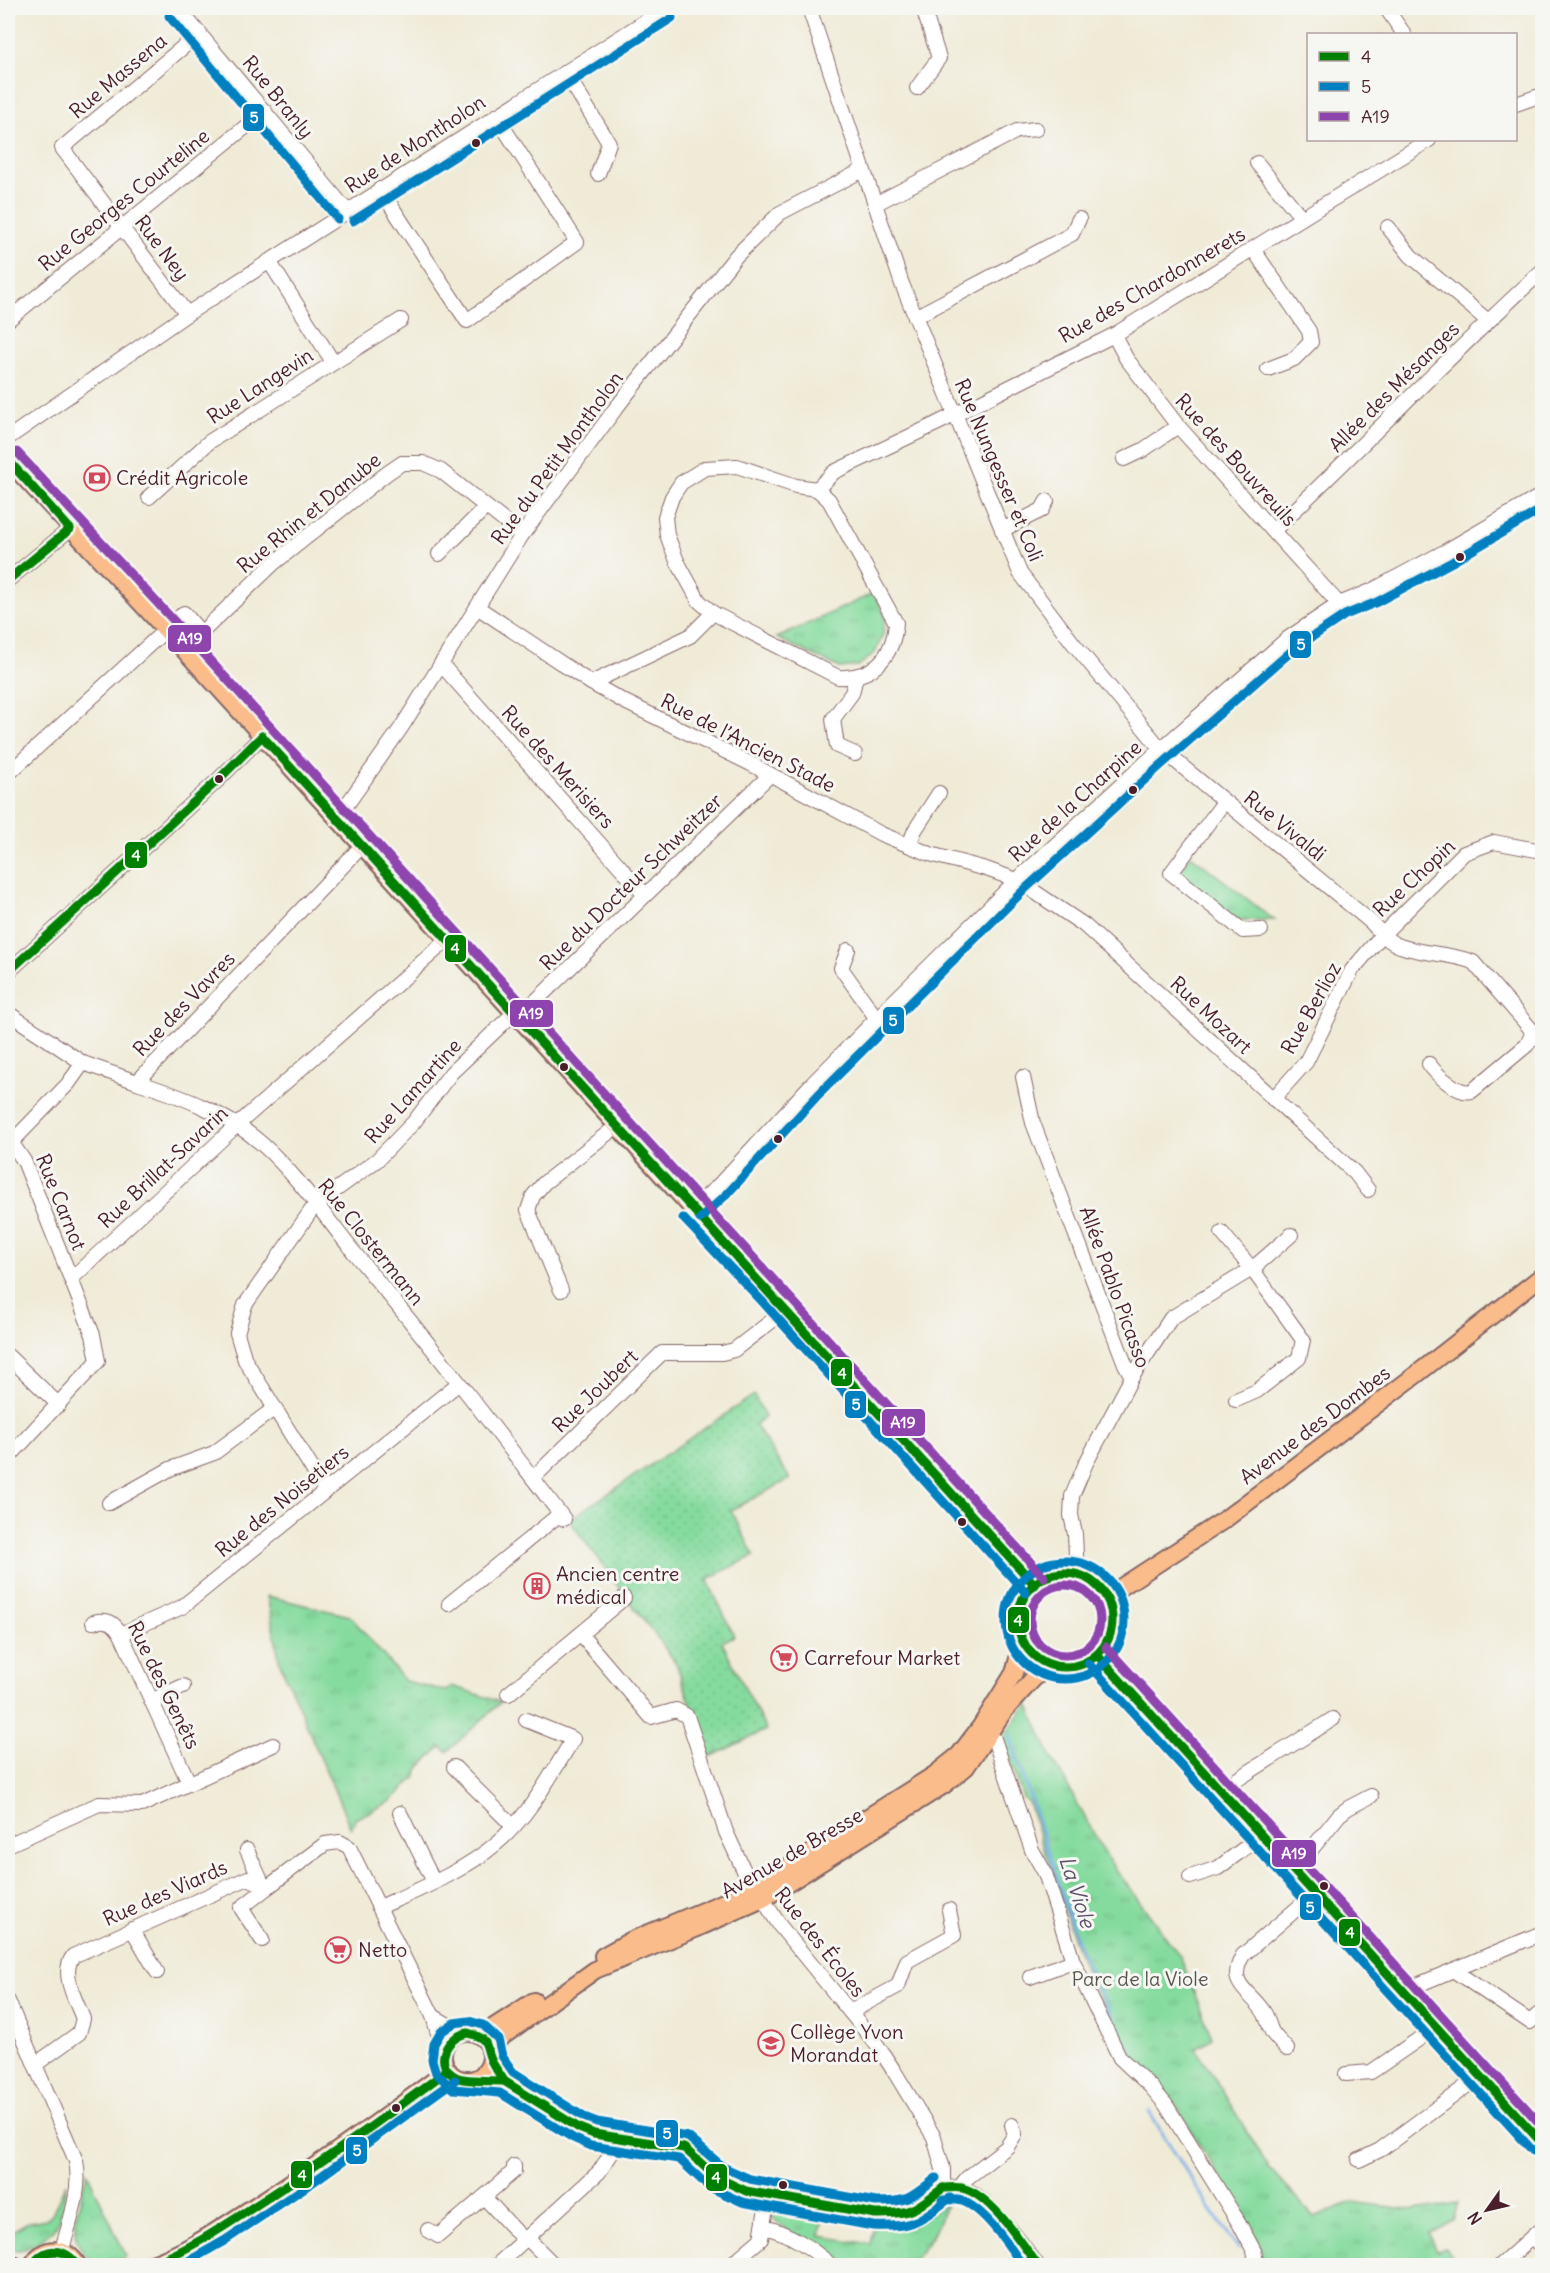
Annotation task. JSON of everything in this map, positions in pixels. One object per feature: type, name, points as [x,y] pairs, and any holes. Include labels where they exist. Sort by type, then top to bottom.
[{"type":"main road","points":[[8,460],[1035,1585]]},
{"type":"main road","name":"Avenue des Dombes","points":[[1106,1597],[1224,1520],[1542,1276]]},
{"type":"main road","points":[[1054,1575],[1077,1575],[1093,1583],[1106,1597],[1111,1609],[1112,1621],[1105,1645],[1087,1662],[1076,1666],[1051,1665],[1030,1652],[1023,1641],[1018,1618],[1026,1594],[1035,1585],[1054,1575]]},
{"type":"main road","name":"Avenue de Bresse","points":[[985,1730],[1014,1673],[1023,1641]]},
{"type":"main road","points":[[1097,1655],[1222,1789],[1261,1836],[1480,2076],[1542,2140]]},
{"type":"main road","name":"Avenue de Bresse","points":[[490,2055],[503,2036],[595,1970],[695,1929],[758,1894],[934,1775],[959,1755],[1051,1665]]},
{"type":"main road","name":"Avenue de Bresse","points":[[480,2036],[588,1964],[630,1941],[758,1894]]},
{"type":"main road","points":[[146,2265],[202,2241],[331,2156],[446,2062],[449,2040],[462,2033],[474,2033],[488,2045],[490,2055],[486,2071],[476,2078],[464,2080],[458,2078],[446,2062]]},
{"type":"main road","points":[[32,2265],[37,2257],[49,2250],[62,2250],[69,2254],[78,2265]]},
{"type":"main road","points":[[8,2263],[16,2265]]},
{"type":"street","name":"Rue Branly","points":[[178,8],[347,211]]},
{"type":"street","name":"Rue de Montholon","points":[[8,438],[187,314],[666,8]]},
{"type":"street","name":"Rue Nungesser et Coli","points":[[809,8],[915,317],[1020,573],[1073,643],[1161,749]]},
{"type":"street","points":[[917,88],[939,58],[923,8]]},
{"type":"street","points":[[1386,8],[1403,33]]},
{"type":"street","name":"Rue Massena","points":[[62,148],[200,33]]},
{"type":"street","points":[[565,72],[609,143],[598,174]]},
{"type":"street","points":[[1517,103],[1542,95]]},
{"type":"street","name":"Rue Georges Courteline","points":[[8,320],[265,111]]},
{"type":"street","points":[[381,189],[467,321],[577,242],[496,116]]},
{"type":"street","points":[[875,204],[1017,131],[1036,129]]},
{"type":"street","name":"Rue des Chardonnerets","points":[[817,489],[834,472],[1114,335],[1427,141]]},
{"type":"street","name":"Rue Ney","points":[[62,148],[187,314]]},
{"type":"street","points":[[1257,163],[1302,218]]},
{"type":"street","name":"Rue du Petit Montholon","points":[[336,820],[401,728],[522,535],[736,256],[780,213],[863,170]]},
{"type":"street","points":[[915,317],[1072,234],[1080,219]]},
{"type":"street","points":[[1388,228],[1411,256],[1488,321]]},
{"type":"street","points":[[1253,249],[1309,331],[1311,342],[1294,359],[1268,369]]},
{"type":"street","points":[[269,261],[333,362]]},
{"type":"street","name":"Allée des Mésanges","points":[[1273,531],[1542,271]]},
{"type":"street","name":"Rue Langevin","points":[[149,497],[209,442],[401,320]]},
{"type":"street","name":"Rue des Bouvreuils","points":[[1114,335],[1126,358],[1178,426],[1339,604]]},
{"type":"street","points":[[1124,459],[1143,450],[1178,426]]},
{"type":"street","name":"Rue Rhin et Danube","points":[[165,630],[184,613],[201,633],[274,563],[402,463],[423,463],[441,471],[522,535]]},
{"type":"street","points":[[737,466],[796,486],[817,489],[829,500],[896,623],[895,635],[888,651],[868,673],[856,677],[838,677],[713,613],[699,601],[677,561],[667,535],[665,517],[672,497],[681,483],[705,468],[737,466]]},
{"type":"street","name":"Rue de la Charpine","points":[[692,1210],[877,1019],[1017,880],[1161,749],[1287,639],[1339,604],[1371,591],[1446,551],[1542,495]]},
{"type":"street","points":[[1002,530],[1042,510],[1047,501]]},
{"type":"street","points":[[438,554],[486,507]]},
{"type":"street","points":[[8,580],[70,529]]},
{"type":"street","name":"Rue de l’Ancien Stade","points":[[477,607],[591,683],[881,834],[930,854],[1017,880]]},
{"type":"street","points":[[591,683],[690,636],[713,613]]},
{"type":"street","points":[[8,774],[165,630]]},
{"type":"street","name":"Rue des Merisiers","points":[[441,664],[645,895]]},
{"type":"street","points":[[855,754],[837,746],[833,719],[852,693],[856,677]]},
{"type":"street","points":[[8,972],[218,780],[262,736]]},
{"type":"street","name":"Rue Vivaldi","points":[[1161,749],[1371,922],[1382,935],[1399,946],[1461,957],[1473,962],[1542,1042]]},
{"type":"street","name":"Rue du Docteur Schweitzer","points":[[516,1016],[770,775]]},
{"type":"street","points":[[909,845],[915,830],[939,793]]},
{"type":"street","points":[[1224,802],[1171,873],[1243,931],[1261,930]]},
{"type":"street","name":"Rue Chopin","points":[[1382,935],[1464,853],[1494,842],[1542,851]]},
{"type":"street","name":"Rue des Vavres","points":[[8,1013],[83,1063],[137,1082],[361,847]]},
{"type":"street","name":"Rue Mozart","points":[[1017,880],[1084,925],[1354,1173],[1368,1190]]},
{"type":"street","name":"Rue Berlioz","points":[[1273,1099],[1306,1062],[1352,970],[1382,935]]},
{"type":"street","name":"Rue Brillat-Savarin","points":[[71,1279],[237,1125],[446,941]]},
{"type":"street","points":[[848,950],[841,968],[877,1019]]},
{"type":"street","name":"Rue Lamartine","points":[[326,1491],[245,1360],[237,1332],[245,1305],[315,1205],[377,1160],[414,1122],[451,1073],[516,1016]]},
{"type":"street","points":[[1429,1064],[1438,1077],[1467,1092],[1527,1045],[1532,1034],[1530,1028]]},
{"type":"street","points":[[9,1144],[68,1084],[83,1063]]},
{"type":"street","name":"Allée Pablo Picasso","points":[[1023,1077],[1033,1123],[1125,1364],[1132,1377],[1086,1462],[1072,1496],[1071,1515],[1075,1534],[1077,1575]]},
{"type":"street","name":"Rue Clostermann","points":[[137,1082],[176,1095],[237,1125],[262,1144],[292,1174],[413,1324],[562,1517],[449,1604]]},
{"type":"street","points":[[561,1290],[528,1210],[533,1196],[544,1183],[617,1126]]},
{"type":"street","name":"Rue Carnot","points":[[9,1144],[24,1161],[71,1279]]},
{"type":"street","points":[[1222,1233],[1252,1269],[1303,1340],[1299,1358],[1257,1391],[1236,1400]]},
{"type":"street","points":[[1132,1377],[1171,1318],[1252,1269],[1291,1235]]},
{"type":"street","points":[[8,1458],[98,1361],[93,1335],[71,1279]]},
{"type":"street","name":"Rue Joubert","points":[[534,1478],[662,1353],[722,1353],[734,1350],[786,1310]]},
{"type":"street","points":[[8,1356],[59,1405]]},
{"type":"street","name":"Rue des Noisetiers","points":[[121,1634],[182,1607],[459,1383]]},
{"type":"street","points":[[109,1503],[170,1468],[214,1454],[275,1408]]},
{"type":"street","points":[[508,1694],[624,1598]]},
{"type":"street","name":"Rue des Genêts","points":[[93,1622],[104,1619],[114,1623],[121,1634],[189,1783]]},
{"type":"street","name":"Rue des Écoles","points":[[581,1635],[651,1718],[676,1710],[687,1716],[726,1832],[758,1894],[780,1926],[877,2045],[934,2137],[943,2169],[943,2188]]},
{"type":"street","points":[[151,1701],[183,1686]]},
{"type":"street","points":[[1222,1789],[1333,1719]]},
{"type":"street","points":[[380,1907],[475,1860],[498,1842],[513,1826],[550,1777],[573,1740],[526,1720]]},
{"type":"street","points":[[985,1730],[994,1739],[1032,1850],[1045,1874],[1072,1961],[1120,2058],[1152,2087],[1166,2105],[1239,2223],[1254,2251],[1257,2265]]},
{"type":"street","points":[[8,1845],[99,1804],[141,1805],[273,1745]]},
{"type":"street","points":[[454,1767],[513,1826]]},
{"type":"street","points":[[1294,1871],[1339,1815],[1371,1796]]},
{"type":"street","points":[[400,1813],[434,1882]]},
{"type":"street","points":[[1190,1877],[1218,1868],[1261,1836]]},
{"type":"street","points":[[262,1940],[241,1908],[265,1885],[325,1844],[340,1842],[348,1847],[433,2016],[446,2062]]},
{"type":"street","points":[[247,1850],[265,1885]]},
{"type":"street","name":"Rue des Viards","points":[[36,2064],[79,2033],[82,2027],[83,2019],[66,1971],[73,1956],[248,1878],[265,1885]]},
{"type":"street","points":[[1287,2049],[1273,2034],[1264,2012],[1240,1986],[1236,1973],[1237,1965],[1243,1955],[1314,1893]]},
{"type":"street","points":[[850,2012],[898,1986],[907,1961],[954,1935],[950,1910]]},
{"type":"street","points":[[132,1929],[158,1972]]},
{"type":"street","points":[[1403,1991],[1542,1933]]},
{"type":"street","points":[[1030,1977],[1072,1961]]},
{"type":"street","points":[[1453,1970],[1530,2022],[1539,2014]]},
{"type":"street","points":[[8,2001],[76,2161],[78,2172],[74,2203],[62,2250]]},
{"type":"street","points":[[433,2016],[462,2033]]},
{"type":"street","points":[[1346,2074],[1371,2072],[1436,2028]]},
{"type":"street","points":[[490,2055],[504,2081]]},
{"type":"street","points":[[1359,2160],[1380,2150],[1480,2076]]},
{"type":"street","points":[[476,2078],[504,2081],[579,2128],[594,2134],[684,2148],[716,2176],[746,2192],[875,2214],[893,2214],[915,2210],[943,2188],[963,2188],[978,2197],[1005,2223],[1038,2265]]},
{"type":"street","points":[[959,2188],[967,2178],[1007,2147],[1015,2134],[1012,2125]]},
{"type":"street","points":[[496,2265],[599,2172],[621,2139]]},
{"type":"street","points":[[428,2230],[438,2236],[514,2171],[514,2166]]},
{"type":"street","points":[[729,2265],[761,2239],[768,2195]]},
{"type":"street","points":[[484,2197],[555,2265]]},
{"type":"street","points":[[764,2227],[782,2231],[799,2240],[832,2265]]},
{"type":"street","points":[[1500,2265],[1537,2232],[1542,2249]]},
{"type":"green space","points":[[874,593],[885,616],[883,634],[875,653],[858,666],[840,668],[777,638]]},
{"type":"green space","points":[[1191,855],[1274,920],[1238,920],[1181,875],[1180,871]]},
{"type":"green space","points":[[754,1395],[765,1417],[755,1425],[790,1479],[731,1510],[754,1556],[707,1579],[734,1636],[722,1642],[766,1730],[710,1757],[676,1663],[569,1520]]},
{"type":"green space","points":[[267,1596],[350,1616],[405,1681],[446,1691],[452,1686],[501,1702],[447,1752],[441,1747],[419,1768],[415,1778],[390,1802],[355,1819],[351,1829],[280,1663]]},
{"type":"green space","name":"Parc de la Viole","points":[[1028,1704],[1051,1756],[1108,1859],[1180,1956],[1212,2038],[1196,2048],[1269,2168],[1314,2217],[1352,2202],[1415,2210],[1458,2203],[1453,2220],[1429,2233],[1437,2251],[1445,2248],[1461,2265],[1266,2265],[1260,2244],[1171,2097],[1124,2050],[1080,1958],[1028,1802],[1023,1798],[1003,1737]]},
{"type":"green space","points":[[87,2172],[126,2256],[118,2261],[107,2264],[95,2262],[83,2252],[78,2242],[75,2232],[76,2219]]},
{"type":"green space","points":[[66,2183],[60,2219],[52,2231],[28,2248],[8,2249],[8,2234],[26,2223],[46,2219],[52,2214]]},
{"type":"green space","points":[[946,2205],[931,2238],[910,2265],[838,2265],[784,2228],[772,2217],[773,2210],[822,2222],[820,2236],[870,2244],[874,2222],[898,2228],[905,2227]]},
{"type":"waterway","name":"La Viole","points":[[1011,1733],[1080,1950],[1130,2053]]},
{"type":"waterway","name":"La Viole","points":[[1149,2112],[1209,2207],[1239,2249]]},
{"type":"waterway","name":"La Viole","points":[[1273,2264],[1280,2266]]},
{"type":"transit line","name":"5","points":[[169,16],[338,219]]},
{"type":"transit line","name":"5","points":[[353,221],[672,18]]},
{"type":"transit line","name":"A19","points":[[17,452],[175,622],[1044,1577]]},
{"type":"transit line","name":"4","points":[[8,460],[70,529]]},
{"type":"transit line","name":"5","points":[[700,1219],[727,1194],[818,1095],[1025,889],[1161,765],[1294,649],[1345,615],[1377,602],[1452,562],[1542,509]]},
{"type":"transit line","name":"4","points":[[8,580],[70,529]]},
{"type":"transit line","name":"4","points":[[262,736],[1035,1585]]},
{"type":"transit line","name":"4","points":[[8,972],[218,780],[262,736]]},
{"type":"transit line","name":"5","points":[[683,1218],[761,1300],[1026,1593]]},
{"type":"transit line","name":"5","points":[[1065,1561],[1087,1566],[1107,1578],[1119,1598],[1124,1620],[1119,1642],[1107,1662],[1087,1674],[1065,1679],[1043,1674],[1023,1662],[1011,1642],[1006,1620],[1011,1598],[1023,1578],[1043,1566],[1065,1561]]},
{"type":"transit line","name":"4","points":[[1065,1573],[1083,1577],[1098,1587],[1108,1602],[1112,1620],[1108,1638],[1098,1653],[1083,1663],[1065,1667],[1047,1663],[1032,1653],[1022,1638],[1018,1620],[1022,1602],[1032,1587],[1047,1577],[1065,1573]]},
{"type":"transit line","name":"A19","points":[[1065,1585],[1078,1588],[1090,1595],[1097,1607],[1100,1620],[1097,1633],[1090,1645],[1078,1652],[1065,1655],[1052,1652],[1040,1645],[1033,1633],[1030,1620],[1033,1607],[1040,1595],[1052,1588],[1065,1585]]},
{"type":"transit line","name":"A19","points":[[1106,1647],[1542,2126]]},
{"type":"transit line","name":"4","points":[[1097,1655],[1542,2143]]},
{"type":"transit line","name":"5","points":[[1088,1663],[1533,2151]]},
{"type":"transit line","name":"5","points":[[936,2178],[909,2198],[876,2202],[750,2179],[723,2167],[688,2137],[597,2122],[584,2117],[513,2072],[502,2056],[498,2039],[483,2025],[469,2021],[454,2023],[441,2032],[434,2044],[432,2060],[436,2073],[453,2089],[500,2093],[573,2138],[591,2146],[679,2159],[709,2187],[742,2202],[873,2226],[898,2226],[923,2217],[950,2198]]},
{"type":"transit line","name":"4","points":[[468,2033],[480,2037],[485,2042],[492,2063],[504,2081],[466,2080],[449,2072],[445,2066],[445,2052],[453,2040],[468,2033]]},
{"type":"transit line","name":"4","points":[[147,2266],[193,2245],[236,2219],[334,2153],[448,2070]]},
{"type":"transit line","name":"5","points":[[180,2266],[224,2241],[313,2182],[455,2080]]},
{"type":"transit line","name":"4","points":[[504,2081],[579,2128],[594,2134],[684,2148],[716,2177],[746,2191],[875,2214],[906,2212],[943,2188]]},
{"type":"transit line","name":"4","points":[[943,2188],[962,2188],[984,2200],[1005,2221],[1038,2266]]},
{"type":"transit line","name":"5","points":[[943,2200],[962,2201],[971,2205],[996,2229],[1023,2266]]},
{"type":"transit line","name":"4","points":[[32,2266],[43,2255],[55,2251],[67,2255],[78,2266]]},
{"type":"place","name":"Crédit Agricole","points":[[97,478]]},
{"type":"place","name":"Ancien centre médical","points":[[537,1586]]},
{"type":"place","name":"Carrefour Market","points":[[784,1658]]},
{"type":"place","name":"Netto","points":[[338,1950]]},
{"type":"place","name":"Collège Yvon Morandat","points":[[771,2043]]}]
